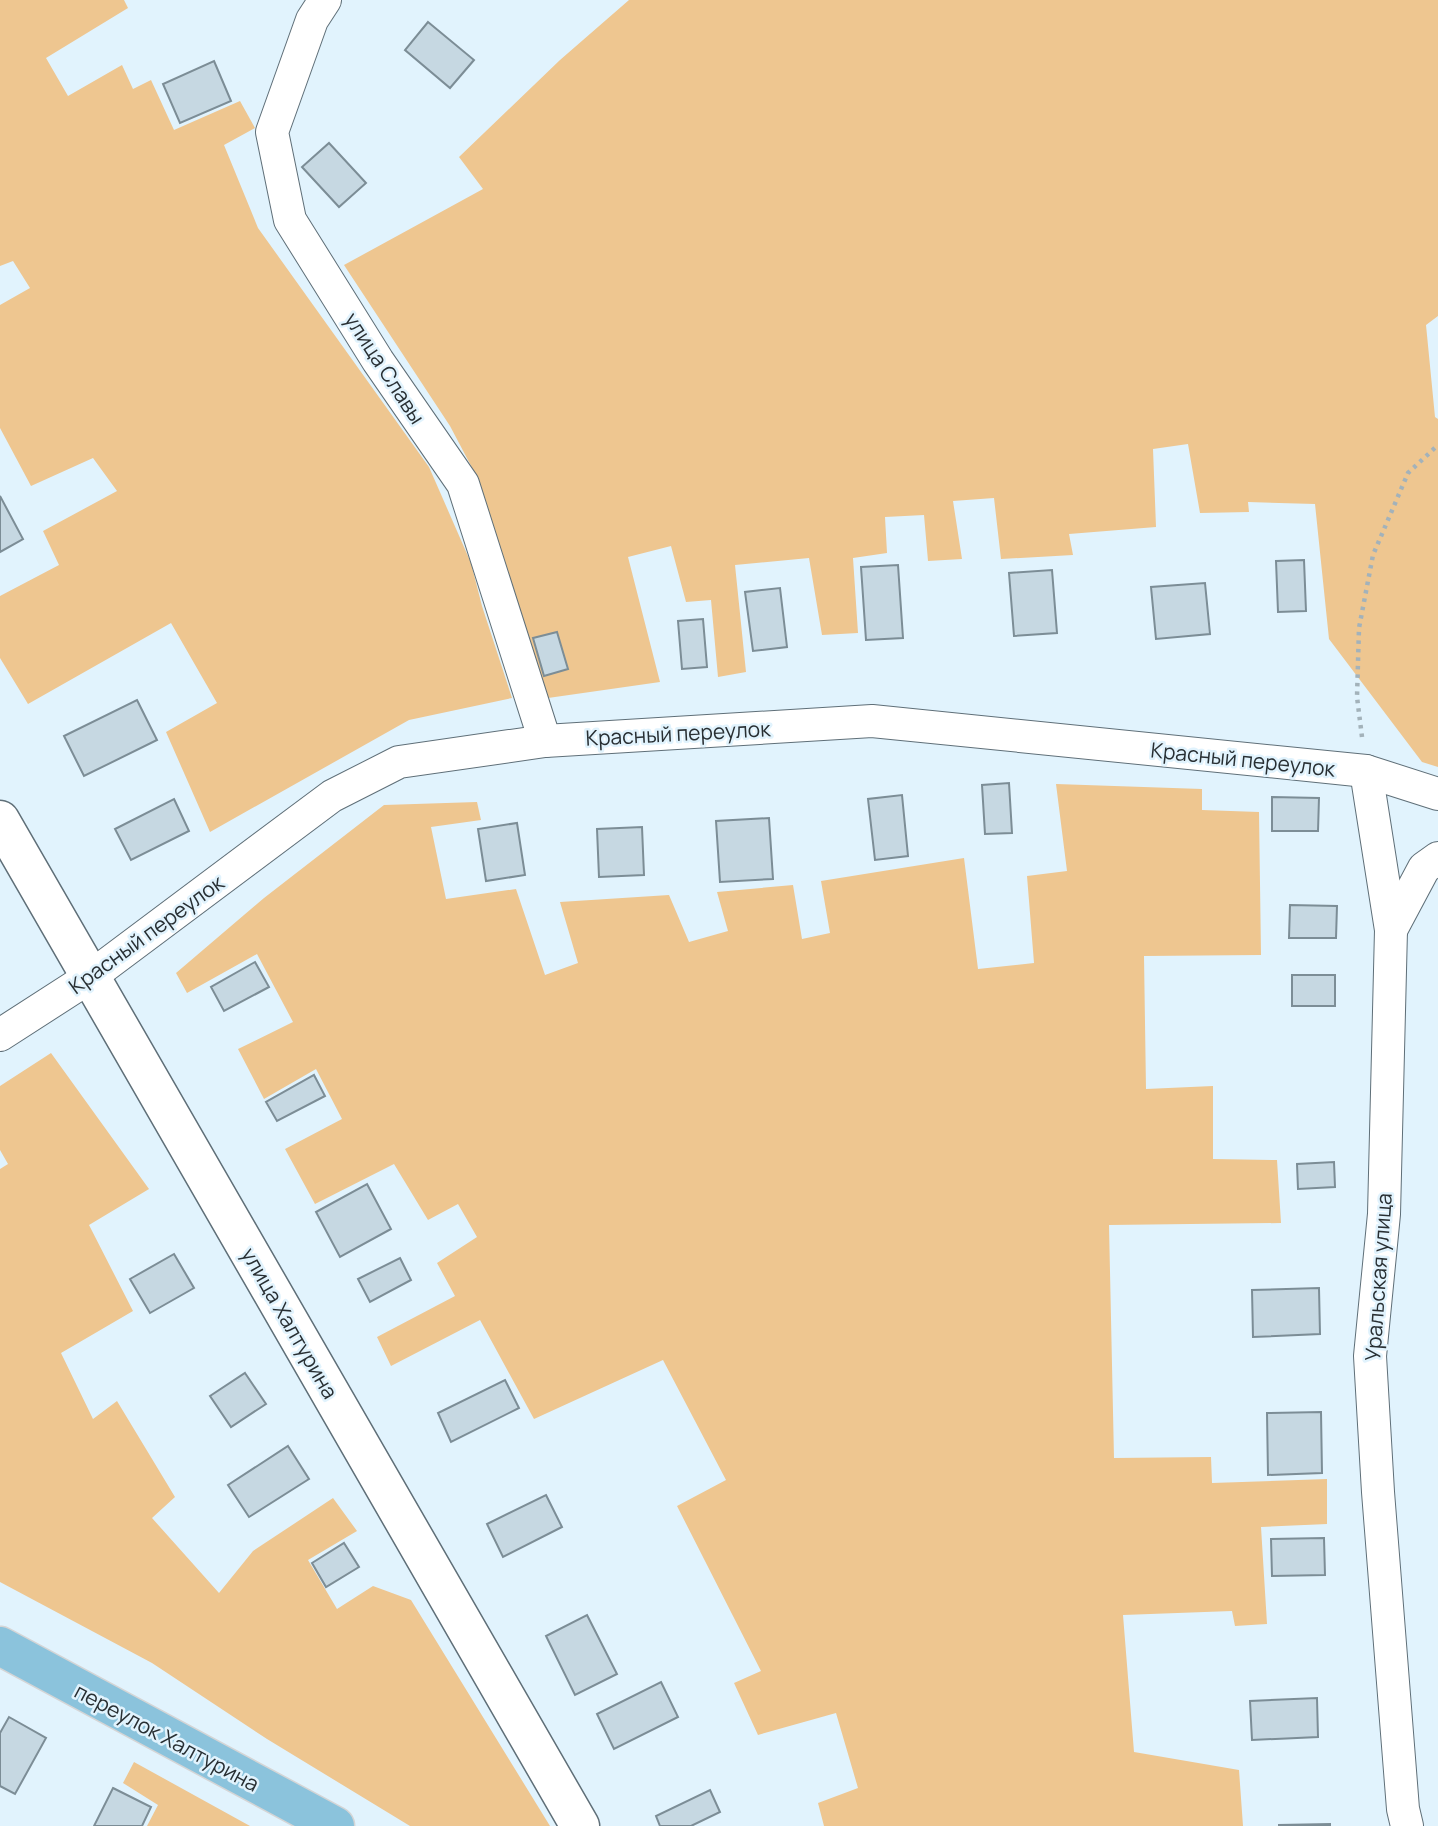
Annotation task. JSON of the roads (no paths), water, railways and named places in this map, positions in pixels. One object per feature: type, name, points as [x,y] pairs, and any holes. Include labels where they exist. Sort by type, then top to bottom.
[{"type":"main road","name":"переулок Халтурина","points":[[0,1646],[335,1826]]},
{"type":"street","name":"улица Славы","points":[[311,7],[272,132],[290,220],[379,361],[463,484],[545,740]]},
{"type":"street","name":"Красный переулок","points":[[0,1035],[90,977],[332,796],[399,762],[545,740],[872,721],[1366,771],[1438,794]]},
{"type":"street","name":"Уральская улица","points":[[1366,771],[1391,930],[1384,1214],[1370,1356],[1378,1492],[1403,1809],[1407,1826]]},
{"type":"street","name":"улица Халтурина","points":[[0,820],[580,1826]]},
{"type":"street","points":[[1391,930],[1424,869],[1438,859]]}]
